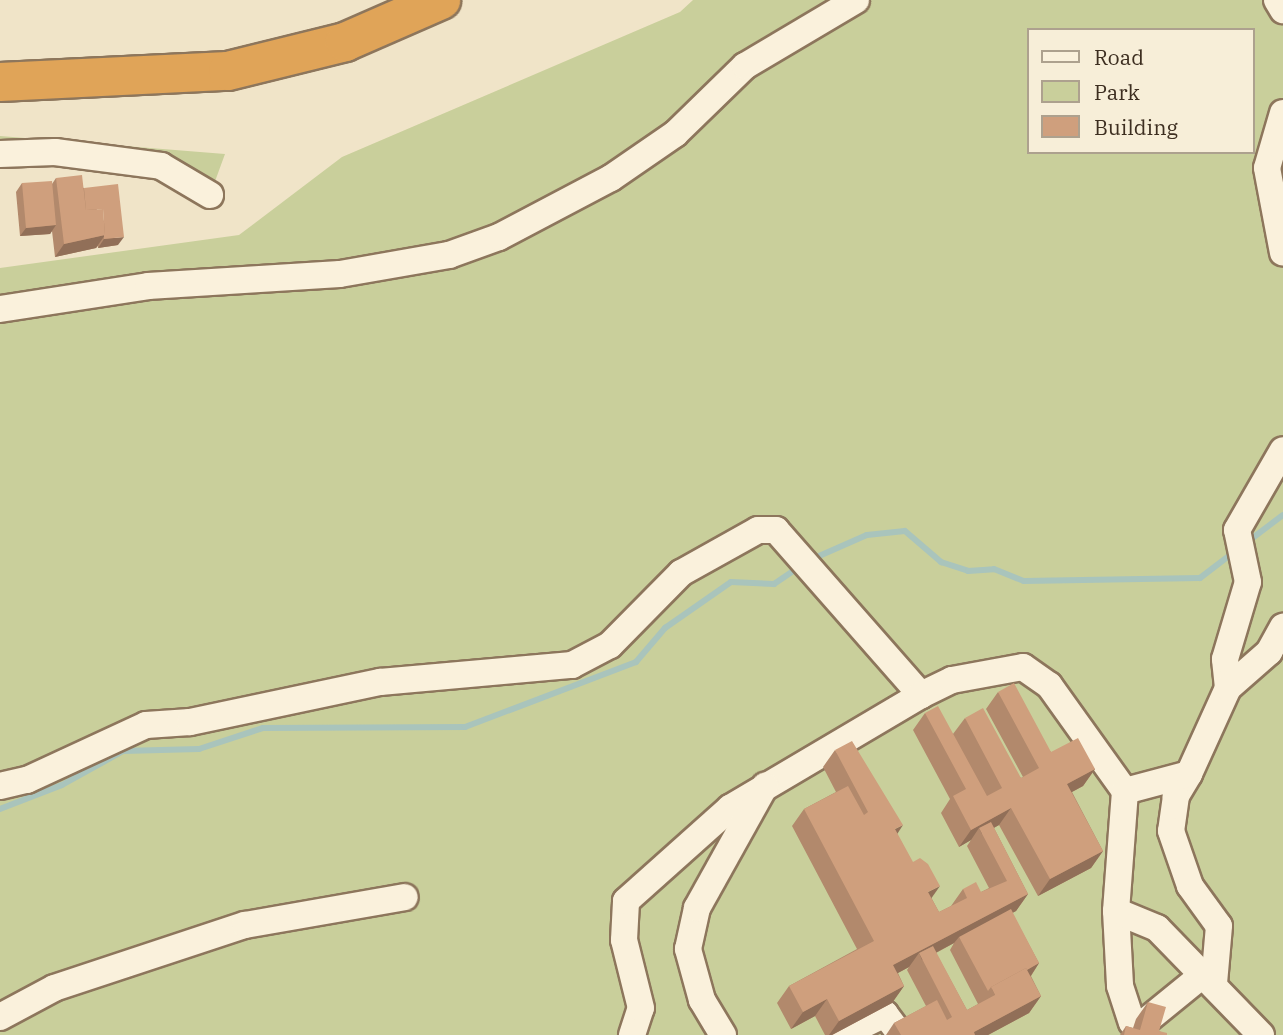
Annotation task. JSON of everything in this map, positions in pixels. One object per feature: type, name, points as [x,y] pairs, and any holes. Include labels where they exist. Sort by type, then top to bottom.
[{"type":"highway","points":[[0,82],[228,71],[345,42],[441,0]]},
{"type":"lane","points":[[0,309],[148,286],[340,274],[449,255],[499,237],[611,178],[675,134],[746,66],[856,0]]},
{"type":"lane","points":[[1277,0],[1283,10]]},
{"type":"lane","points":[[1283,113],[1267,168],[1283,253]]},
{"type":"lane","points":[[0,154],[66,153],[161,166],[210,195]]},
{"type":"lane","points":[[1228,688],[1225,659],[1248,582],[1236,543],[1237,530],[1283,450]]},
{"type":"lane","points":[[0,786],[27,780],[146,725],[190,722],[380,682],[572,665],[610,645],[681,573],[758,530],[776,530],[820,576],[921,695]]},
{"type":"lane","points":[[632,1035],[642,1008],[624,940],[626,901],[695,835],[767,783],[921,695],[952,680],[1023,667],[1049,685],[1125,791],[1116,911],[1120,986],[1132,1022],[1141,1025],[1210,978],[1219,926],[1191,887],[1171,831],[1177,796],[1228,688],[1269,652],[1283,627]]},
{"type":"lane","points":[[1125,791],[1189,774]]},
{"type":"lane","points":[[723,1035],[702,1000],[688,949],[697,908],[767,783]]},
{"type":"lane","points":[[0,1017],[54,988],[245,925],[405,897]]},
{"type":"lane","points":[[1116,911],[1157,928],[1210,978],[1255,1028]]},
{"type":"lane","points":[[842,1035],[885,1014],[898,1031]]},
{"type":"green space","points":[[693,0],[1283,0],[1283,1035],[0,1035],[0,268],[239,235],[342,157],[680,12]]},
{"type":"green space","points":[[0,136],[225,154],[210,195],[182,176],[0,154]]},
{"type":"building","points":[[82,175],[86,210],[103,209],[105,235],[64,244],[56,178]]},
{"type":"building","points":[[52,181],[56,225],[26,228],[22,183]]},
{"type":"building","points":[[118,184],[124,237],[104,239],[103,209],[86,210],[84,188]]},
{"type":"building","points":[[1014,683],[1051,752],[1078,738],[1095,769],[1067,784],[1103,851],[1050,879],[1011,808],[971,830],[953,796],[966,789],[925,713],[938,706],[987,796],[1002,788],[965,718],[983,708],[1021,778],[1039,768],[998,692]]},
{"type":"building","points":[[852,741],[903,825],[895,829],[913,862],[920,858],[928,864],[940,886],[928,892],[939,912],[967,898],[963,889],[976,882],[981,892],[1007,881],[979,828],[991,822],[1028,894],[893,965],[904,986],[839,1021],[827,999],[803,1012],[789,986],[874,941],[804,809],[848,786],[864,815],[868,812],[835,750]]},
{"type":"building","points":[[1011,909],[1039,963],[988,991],[959,937]]},
{"type":"building","points":[[933,946],[967,1010],[995,995],[991,987],[1026,968],[1041,996],[974,1032],[975,1035],[901,1035],[894,1023],[937,1000],[947,1020],[952,1017],[919,953]]},
{"type":"building","points":[[1148,1002],[1166,1007],[1159,1031],[1167,1035],[1124,1035],[1126,1026],[1140,1030]]},
{"type":"waterway","points":[[1246,543],[1283,515]]},
{"type":"waterway","points":[[810,560],[867,535],[905,531],[941,562],[968,571],[994,569],[1024,581],[1200,578],[1234,552]]},
{"type":"waterway","points":[[0,809],[62,785],[123,751],[199,749],[263,728],[465,727],[636,662],[665,628],[731,582],[774,584],[801,566]]}]
